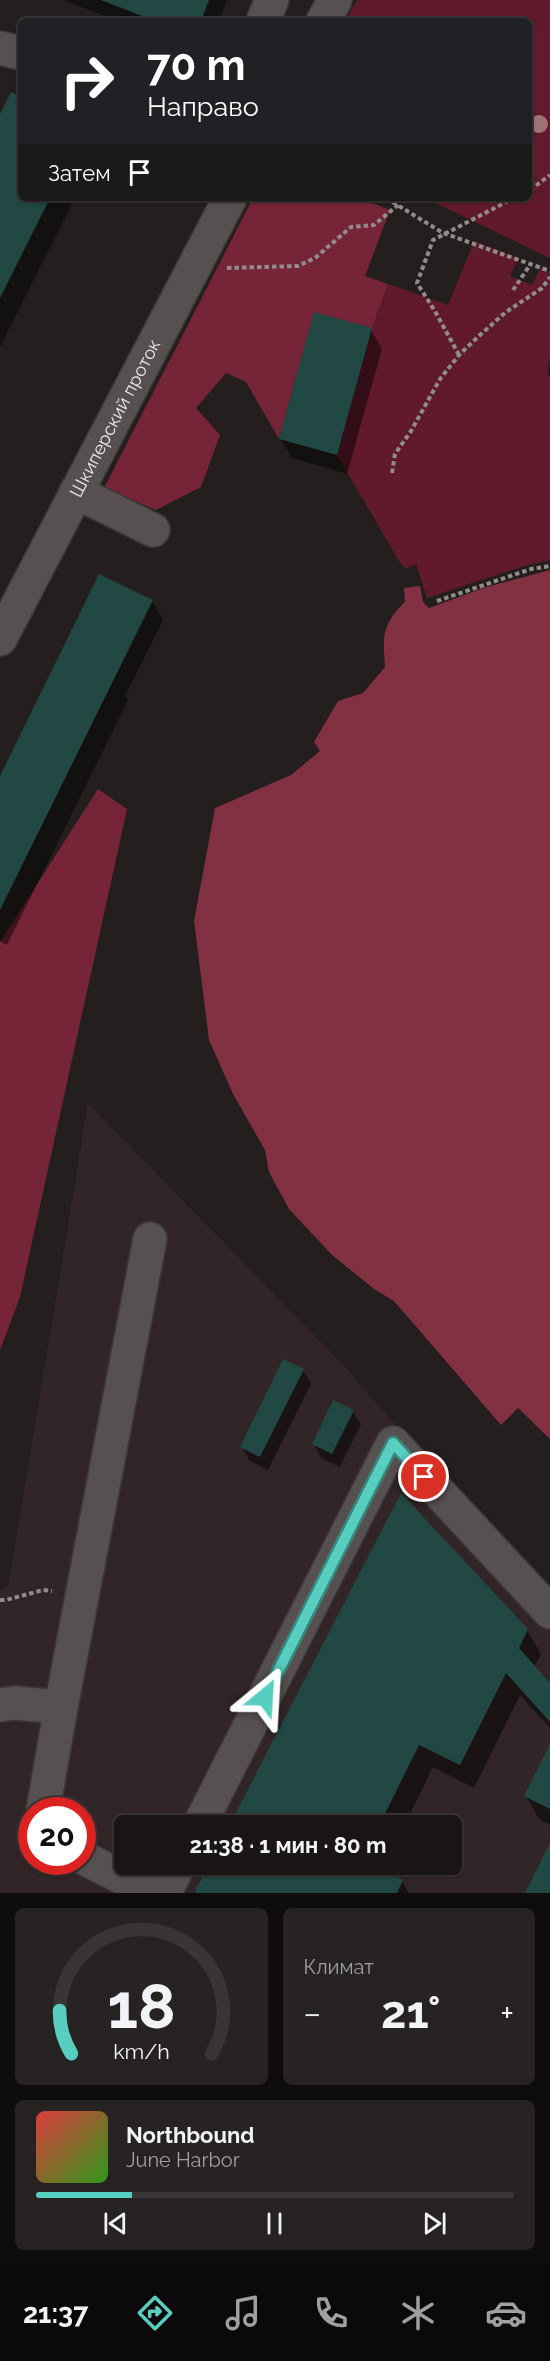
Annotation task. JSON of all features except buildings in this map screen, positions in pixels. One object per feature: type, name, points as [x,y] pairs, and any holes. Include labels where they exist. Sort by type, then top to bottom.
[{"type":"street","points":[[264,18],[272,0]]},
{"type":"street","points":[[325,18],[335,0]]},
{"type":"street","points":[[0,48],[18,52]]},
{"type":"street","name":"Шкиперский проток","points":[[0,639],[71,482],[194,269],[228,201]]},
{"type":"street","points":[[71,482],[153,530]]},
{"type":"street","points":[[45,1797],[150,1239]]},
{"type":"street","points":[[206,1815],[393,1443],[550,1612]]},
{"type":"street","points":[[0,1705],[27,1704],[61,1707]]},
{"type":"street","points":[[96,1864],[152,1893]]},
{"type":"street","points":[[165,1893],[174,1875]]},
{"type":"path","points":[[532,188],[550,175]]},
{"type":"path","points":[[391,201],[443,233],[550,271]]},
{"type":"path","points":[[459,355],[417,283],[433,240],[508,201]]},
{"type":"path","points":[[194,269],[298,266],[315,258],[351,227],[374,225],[398,205]]},
{"type":"path","points":[[513,290],[530,265]]},
{"type":"path","points":[[392,473],[395,454],[411,431],[440,379],[459,355],[506,312],[542,288],[550,277]]},
{"type":"path","points":[[437,601],[531,569],[550,566]]},
{"type":"path","points":[[0,1600],[43,1590],[83,1597]]},
{"type":"shaded area","points":[[357,0],[550,0],[550,258],[431,201],[532,201],[532,18],[347,18]]},
{"type":"shaded area","points":[[251,201],[367,201],[390,210],[365,276],[388,284],[372,328],[314,313],[279,439],[246,382],[226,373],[196,408],[220,435],[201,487],[156,510],[104,488]]},
{"type":"shaded area","points":[[474,241],[518,258],[510,276],[532,285],[541,267],[550,274],[550,356],[547,375],[550,376],[550,560],[524,566],[427,598],[416,564],[406,569],[399,561],[337,455],[372,328],[388,284],[448,305]]},
{"type":"shaded area","points":[[550,570],[550,1439],[518,1408],[501,1425],[394,1301],[374,1289],[332,1255],[289,1209],[269,1172],[265,1150],[233,1094],[209,1040],[194,921],[215,808],[291,775],[320,751],[314,742],[338,701],[363,693],[385,667],[385,632],[391,618],[405,602],[404,588],[420,586],[423,602],[429,608],[486,587]]},
{"type":"shaded area","points":[[98,789],[127,809],[20,1297],[0,1350],[0,942]]},
{"type":"shaded area","points":[[88,1103],[346,1368],[427,1461],[550,1594],[550,1893],[0,1893],[0,1591],[8,1586]]},
{"type":"route","points":[[265,1697],[393,1443],[424,1477]]}]
